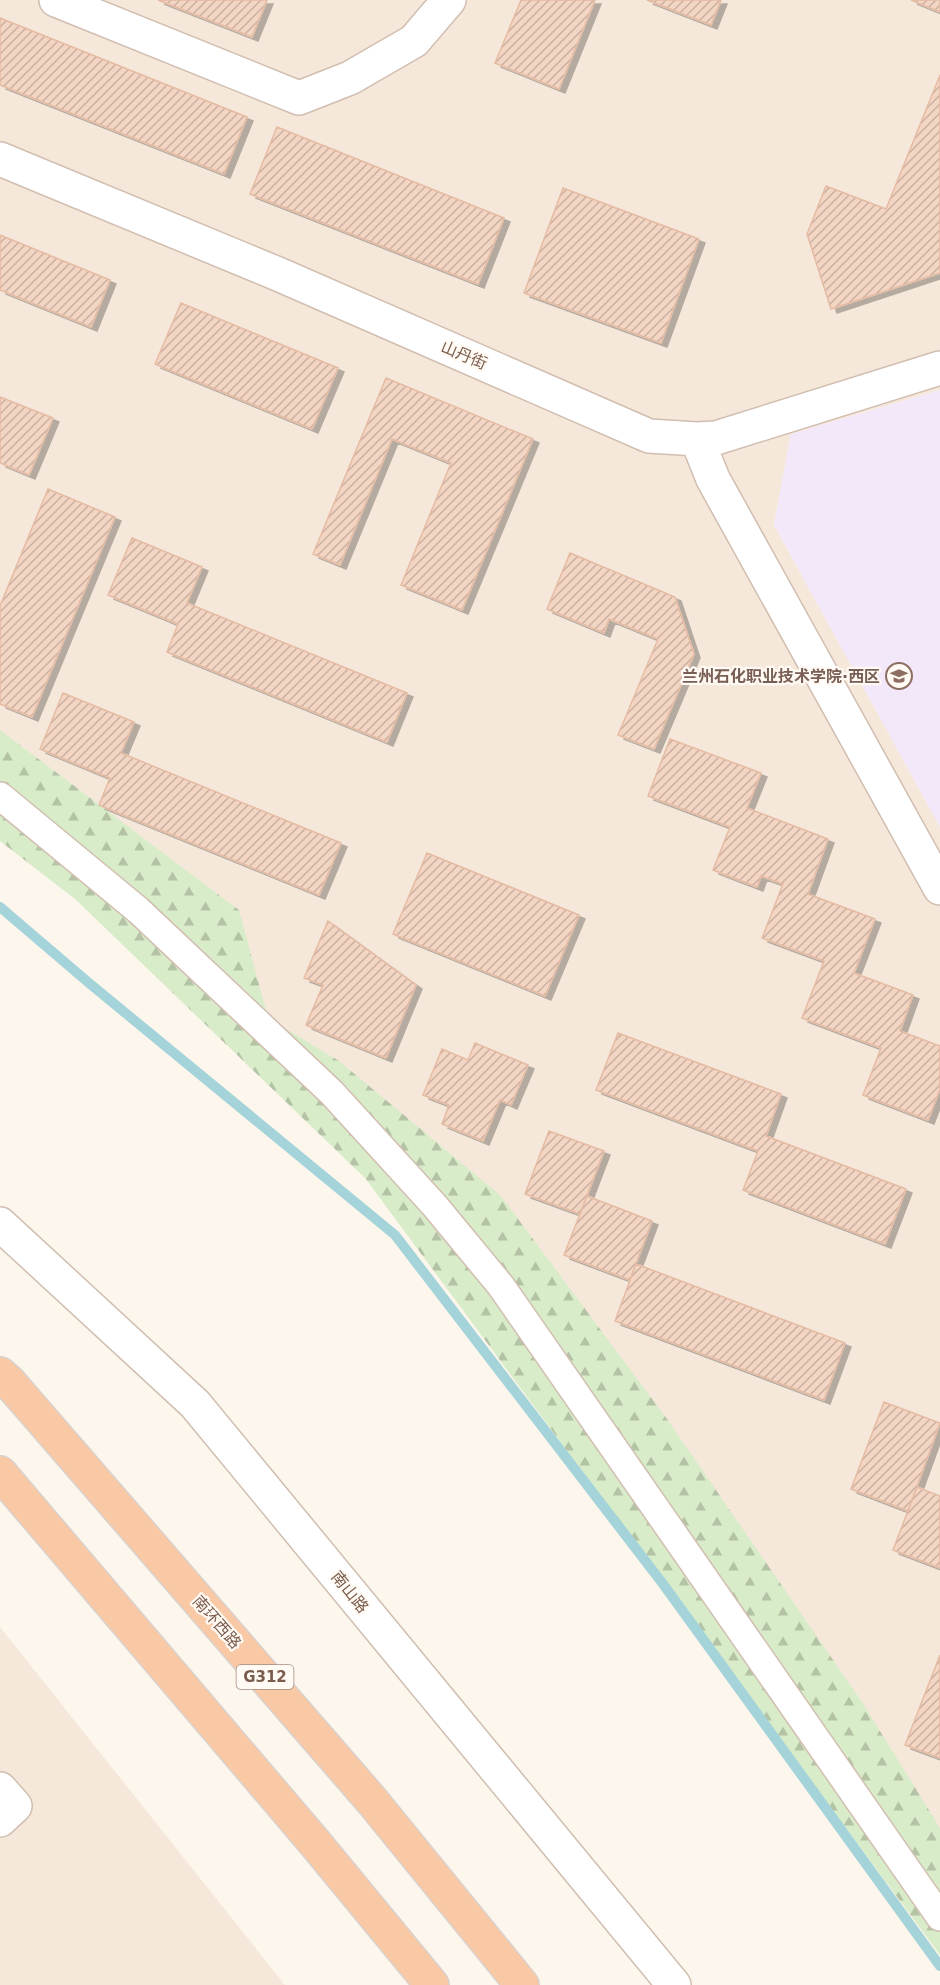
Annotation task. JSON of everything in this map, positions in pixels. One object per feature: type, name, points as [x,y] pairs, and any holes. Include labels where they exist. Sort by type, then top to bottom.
[{"type":"highway","name":"南环西路","points":[[0,1374],[374,1802],[522,1985]]},
{"type":"highway","points":[[0,1473],[432,1985]]},
{"type":"street","points":[[56,0],[299,98],[350,78],[414,41],[449,0]]},
{"type":"street","name":"山丹街","points":[[0,159],[278,274],[649,435],[697,439],[716,438],[940,368]]},
{"type":"street","points":[[697,439],[713,479],[940,888]]},
{"type":"street","points":[[0,796],[138,910],[332,1093],[435,1206],[501,1286],[940,1917]]},
{"type":"street","name":"南山路","points":[[0,1224],[195,1404],[674,1985]]},
{"type":"street","points":[[0,1789],[15,1806],[0,1820]]},
{"type":"shaded area","points":[[0,0],[940,0],[940,390],[791,434],[774,525],[940,827],[940,1954],[218,953],[0,773]]},
{"type":"shaded area","name":"兰州石化职业技术学院·西区","points":[[940,390],[940,827],[774,525],[791,434]]},
{"type":"shaded area","points":[[0,1627],[285,1985],[0,1985]]},
{"type":"green space","points":[[0,730],[239,910],[268,1018],[339,1061],[501,1196],[667,1419],[862,1702],[940,1828],[940,1955],[365,1178],[75,899],[0,841]]},
{"type":"building","points":[[158,0],[267,0],[252,37]]},
{"type":"building","points":[[521,0],[595,0],[559,89],[495,63]]},
{"type":"building","points":[[647,0],[721,0],[711,25]]},
{"type":"building","points":[[911,0],[940,0],[940,12]]},
{"type":"building","points":[[0,18],[247,117],[224,174],[0,85]]},
{"type":"building","points":[[940,75],[940,273],[831,309],[807,234],[826,186],[886,209]]},
{"type":"building","points":[[277,127],[504,218],[478,284],[250,194]]},
{"type":"building","points":[[563,188],[699,239],[661,343],[524,293]]},
{"type":"building","points":[[0,235],[110,280],[91,327],[0,290]]},
{"type":"building","points":[[181,303],[338,368],[312,429],[155,364]]},
{"type":"building","points":[[386,378],[533,439],[462,610],[401,585],[451,463],[392,439],[340,565],[313,554]]},
{"type":"building","points":[[0,397],[53,418],[29,475],[0,463]]},
{"type":"building","points":[[48,489],[115,517],[32,717],[0,704],[0,606]]},
{"type":"building","points":[[132,538],[202,567],[187,603],[407,693],[387,742],[167,652],[178,624],[108,595]]},
{"type":"building","points":[[570,553],[675,597],[694,654],[654,749],[618,735],[658,639],[609,619],[604,633],[547,609]]},
{"type":"building","points":[[63,693],[134,722],[121,753],[341,843],[319,895],[99,805],[110,778],[40,749]]},
{"type":"building","points":[[670,739],[761,773],[747,808],[828,839],[808,894],[875,919],[854,973],[913,995],[900,1031],[940,1046],[940,1089],[928,1120],[863,1095],[881,1048],[802,1018],[824,961],[762,938],[783,884],[761,876],[757,887],[713,870],[730,827],[648,796]]},
{"type":"building","points":[[427,853],[579,915],[545,996],[393,934]]},
{"type":"building","points":[[328,921],[416,985],[386,1058],[306,1025],[323,985],[304,978]]},
{"type":"building","points":[[618,1033],[781,1094],[766,1136],[906,1189],[885,1244],[743,1190],[758,1151],[596,1090]]},
{"type":"building","points":[[475,1043],[528,1065],[511,1105],[500,1100],[483,1141],[442,1124],[449,1105],[423,1095],[442,1049],[468,1060]]},
{"type":"building","points":[[549,1131],[604,1151],[580,1214],[525,1194]]},
{"type":"building","points":[[587,1196],[652,1221],[630,1280],[564,1255]]},
{"type":"building","points":[[636,1264],[845,1343],[824,1400],[615,1321]]},
{"type":"building","points":[[884,1402],[940,1423],[908,1511],[851,1489]]},
{"type":"building","points":[[917,1487],[940,1496],[940,1568],[893,1550]]},
{"type":"building","points":[[940,1655],[940,1758],[905,1745]]},
{"type":"waterway","points":[[0,907],[395,1235],[663,1584],[940,1966]]},
{"type":"place","name":"兰州石化职业技术学院·西区","points":[[899,676]]}]
